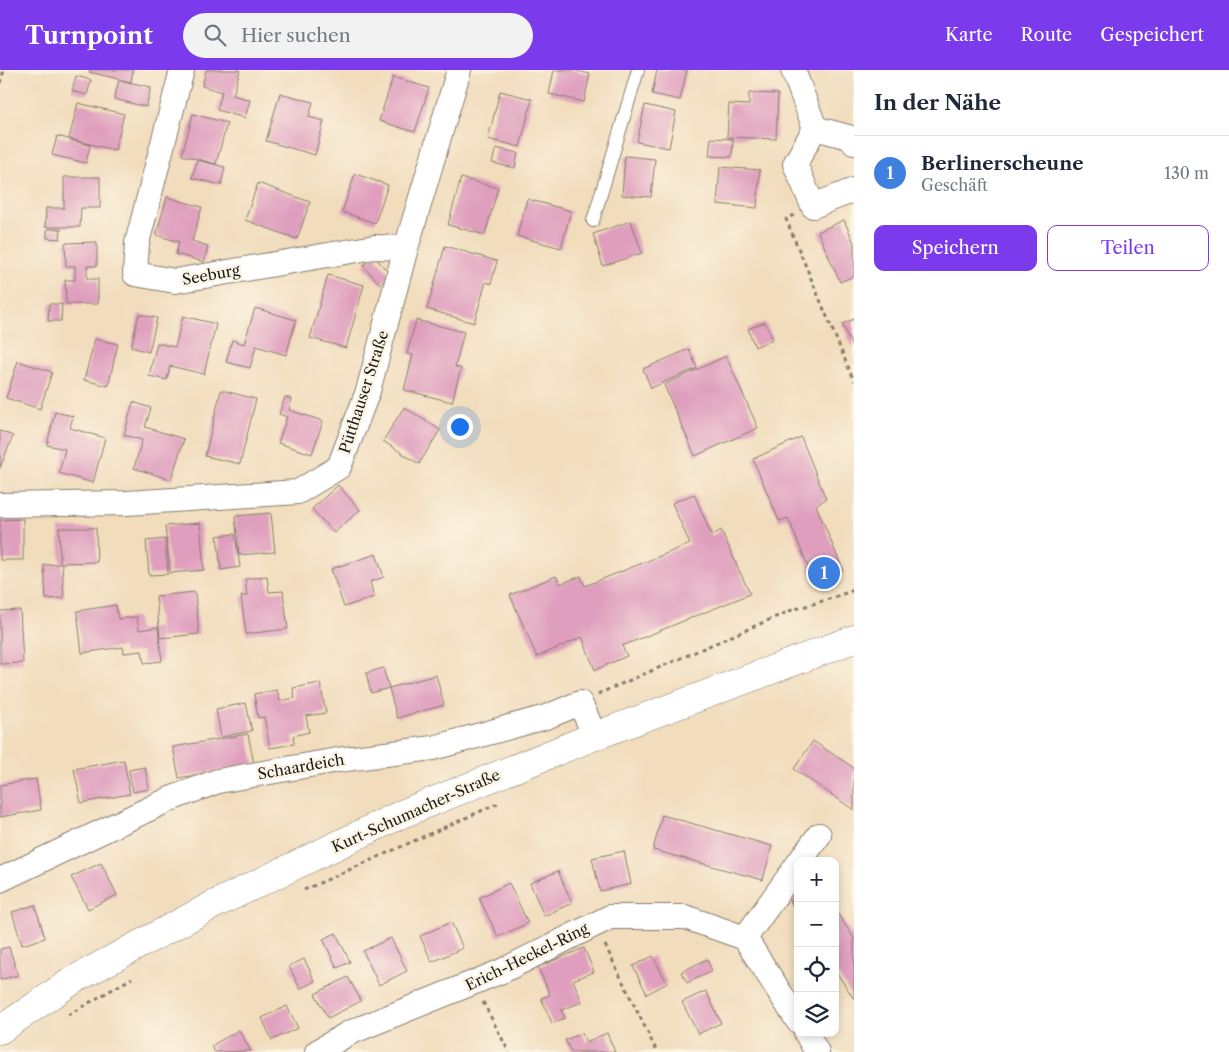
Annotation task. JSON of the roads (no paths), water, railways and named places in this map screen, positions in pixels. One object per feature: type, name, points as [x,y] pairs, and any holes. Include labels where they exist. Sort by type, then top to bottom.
[{"type":"main road","name":"Kurt-Schumacher-Straße","points":[[0,1030],[75,979],[213,905],[404,813],[595,736],[854,639]]},
{"type":"street","name":"Seeburg","points":[[182,70],[137,243],[135,274],[175,281],[375,247],[406,248]]},
{"type":"street","name":"Pütthauser Straße","points":[[0,505],[127,503],[298,492],[340,467],[368,391],[406,248],[459,70]]},
{"type":"street","points":[[793,70],[815,128],[795,164],[813,206],[854,190]]},
{"type":"street","points":[[815,128],[852,138],[854,143]]},
{"type":"street","name":"Schaardeich","points":[[0,880],[170,799],[218,781],[338,760],[433,748],[546,717],[580,703],[595,736]]},
{"type":"street","points":[[803,857],[819,835]]},
{"type":"street","points":[[794,870],[745,938],[794,1015]]},
{"type":"street","name":"Erich-Heckel-Ring","points":[[317,1052],[349,1033],[502,971],[610,917],[685,917],[745,938]]},
{"type":"street","points":[[809,1037],[818,1052]]},
{"type":"lane","points":[[593,221],[638,70]]},
{"type":"place","name":"Berlinerscheune","points":[[824,573]]}]
